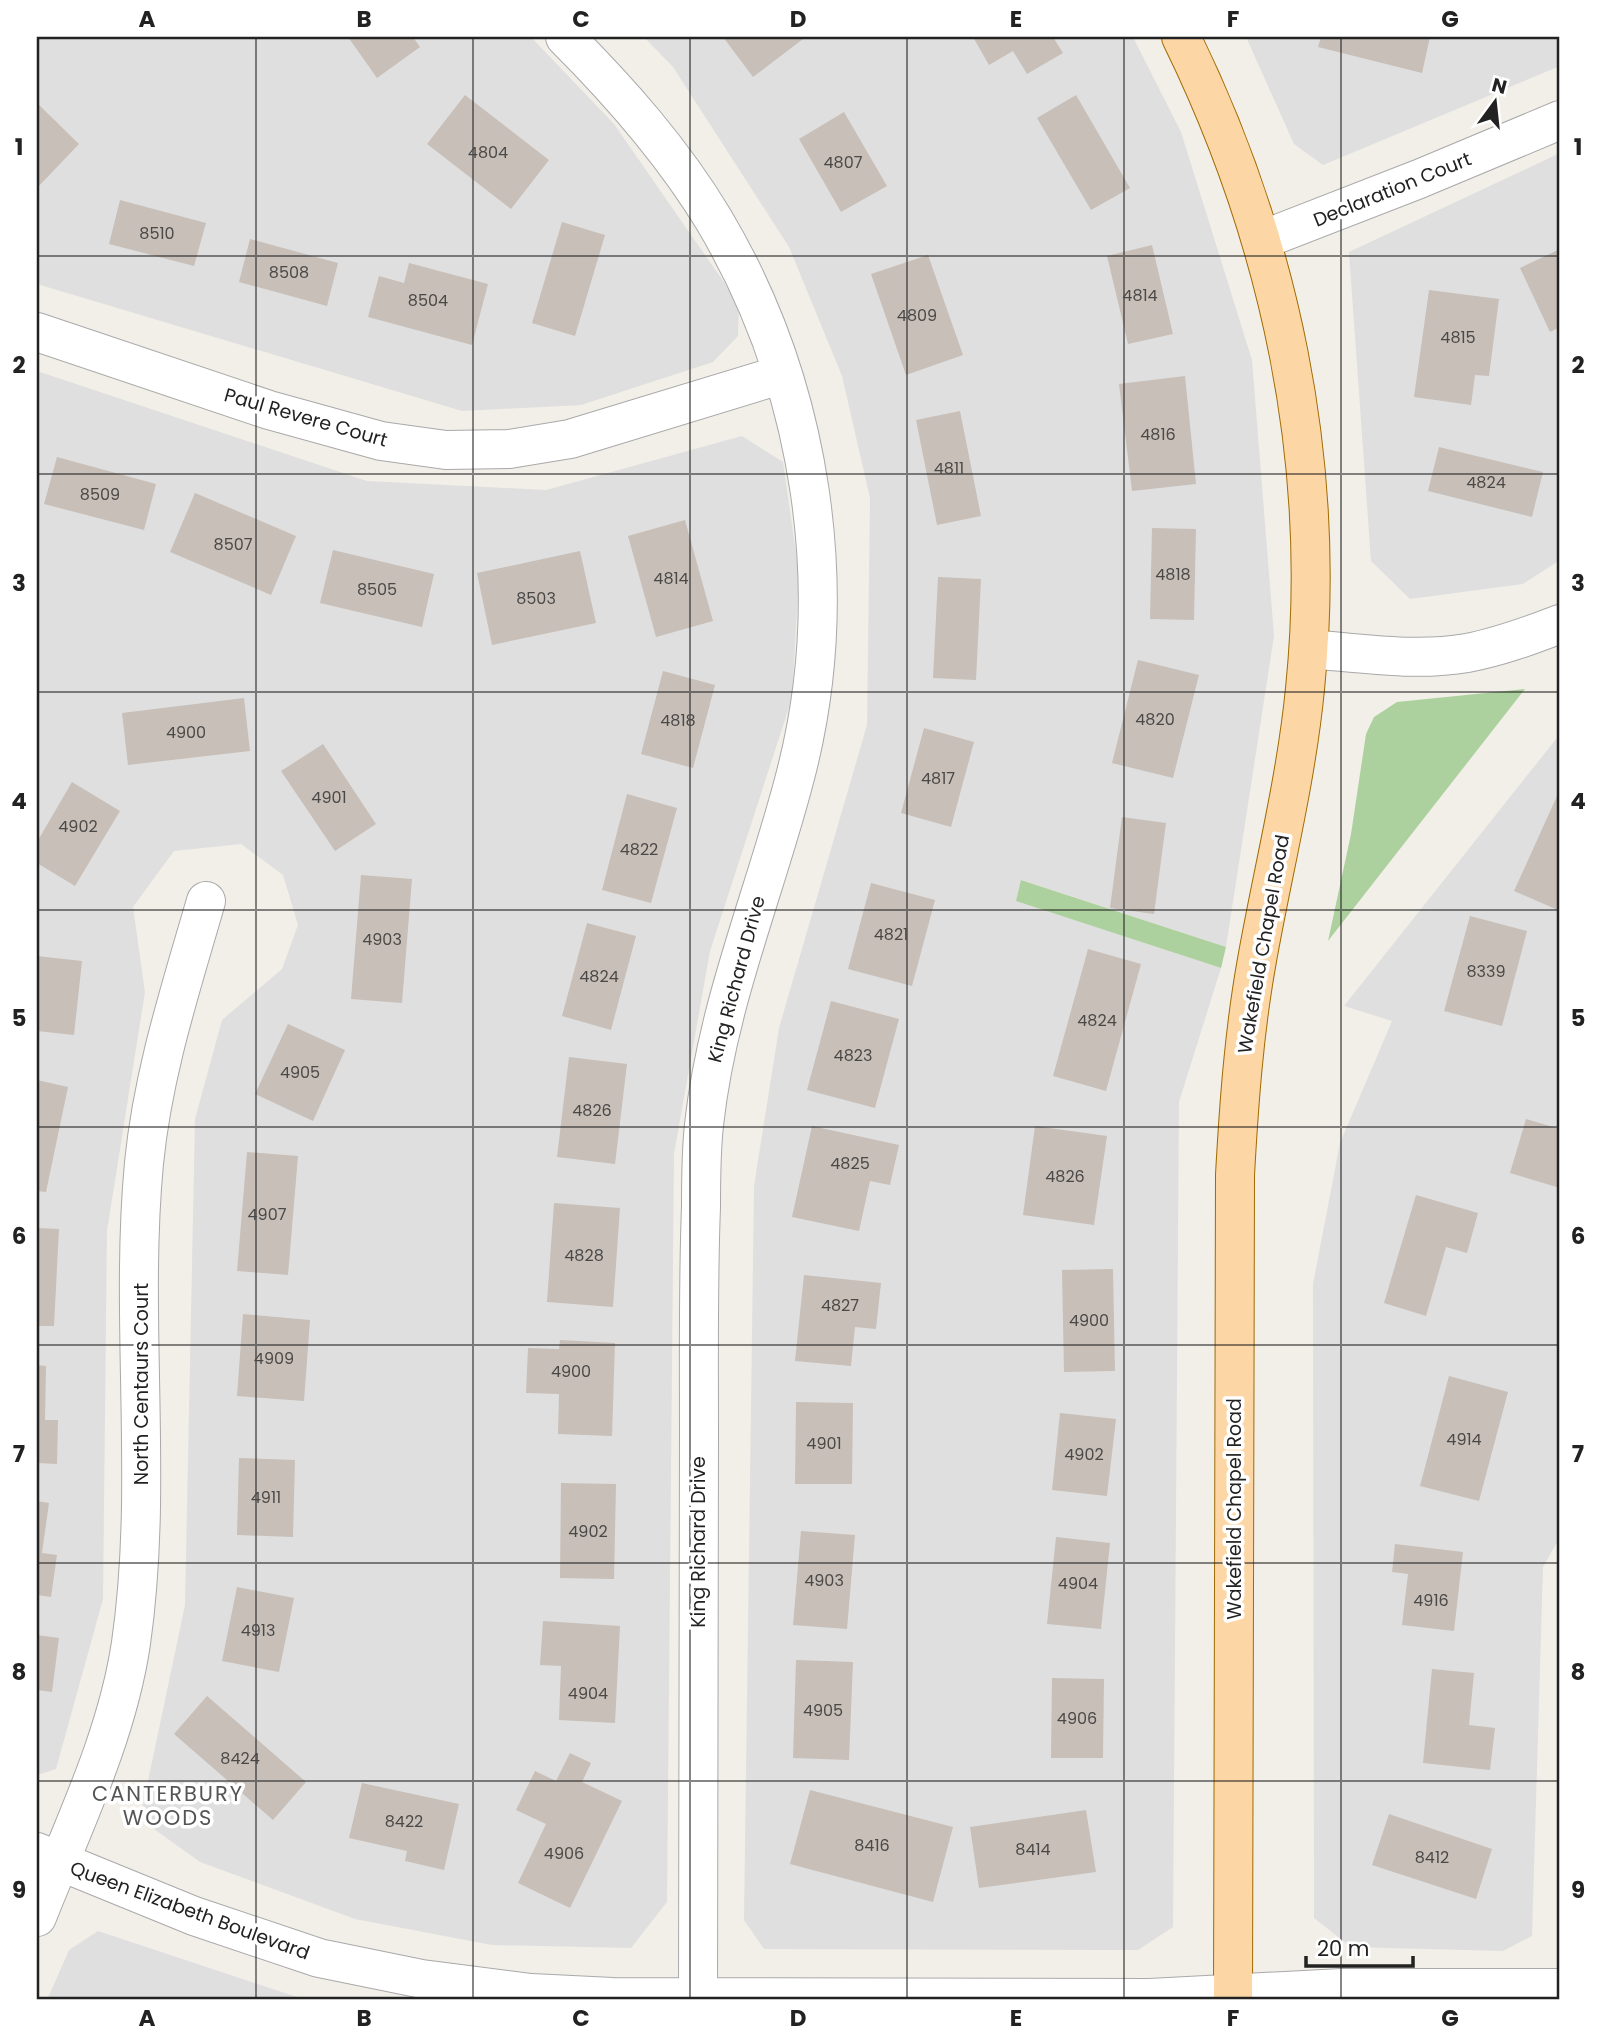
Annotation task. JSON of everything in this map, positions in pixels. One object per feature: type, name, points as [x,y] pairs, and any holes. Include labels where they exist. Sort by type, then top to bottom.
[{"type":"main road","name":"Wakefield Chapel Road","points":[[1181,37],[1210,97],[1262,240],[1294,376],[1304,446],[1311,542],[1309,649],[1284,829],[1257,960],[1240,1092],[1235,1175],[1233,1997]]},
{"type":"street","name":"King Richard Drive","points":[[565,37],[620,93],[669,153],[714,221],[758,305],[783,374],[802,443],[814,523],[818,611],[812,688],[796,774],[735,972],[715,1050],[703,1128],[699,1255],[698,1999]]},
{"type":"street","name":"Declaration Court","points":[[1262,240],[1560,120]]},
{"type":"street","name":"Paul Revere Court","points":[[37,332],[269,410],[381,441],[446,450],[509,449],[570,439],[783,374]]},
{"type":"street","points":[[1309,649],[1412,657],[1465,653],[1515,642],[1560,624]]},
{"type":"street","name":"North Centaurs Court","points":[[37,1917],[48,1856],[112,1725],[130,1645],[141,1559],[141,1229],[144,1162],[160,1056],[206,901]]},
{"type":"street","name":"Queen Elizabeth Boulevard","points":[[48,1856],[194,1916],[319,1958],[422,1979],[531,1993],[698,1999],[1150,1998],[1233,1997],[1342,1988],[1560,1988]]},
{"type":"shaded area","points":[[37,37],[531,37],[614,124],[739,304],[738,336],[713,362],[581,405],[462,411],[37,284]]},
{"type":"shaded area","points":[[644,37],[1133,37],[1181,132],[1252,360],[1274,636],[1226,947],[1022,880],[1017,901],[1221,968],[1179,1102],[1173,1927],[1138,1950],[764,1949],[744,1920],[754,1186],[779,1028],[867,725],[870,498],[842,376],[789,247],[673,67]]},
{"type":"shaded area","points":[[1246,37],[1560,37],[1560,66],[1323,165],[1294,144]]},
{"type":"shaded area","points":[[1560,153],[1560,560],[1523,584],[1410,599],[1371,561],[1349,252]]},
{"type":"shaded area","points":[[37,371],[367,481],[546,490],[742,436],[783,462],[799,574],[792,698],[710,951],[674,1154],[667,1902],[631,1948],[492,1945],[355,1919],[200,1862],[140,1819],[185,1605],[195,1119],[222,1020],[282,969],[298,925],[283,875],[241,844],[174,851],[133,907],[145,992],[107,1231],[103,1599],[56,1769],[37,1775]]},
{"type":"shaded area","points":[[1560,734],[1560,1537],[1543,1567],[1532,1936],[1503,1951],[1351,1947],[1314,1918],[1313,1284],[1340,1143],[1392,1021],[1344,1006]]},
{"type":"shaded area","points":[[98,1931],[306,2000],[47,2000],[69,1950]]},
{"type":"green space","points":[[1525,689],[1328,941],[1351,834],[1366,734],[1374,717],[1397,702]]},
{"type":"green space","points":[[1021,880],[1226,947],[1221,968],[1016,901]]},
{"type":"building","points":[[348,37],[413,37],[420,47],[377,78]]},
{"type":"building","points":[[723,37],[801,37],[803,39],[753,77]]},
{"type":"building","points":[[973,37],[1053,37],[1063,53],[1027,74],[1013,51],[989,65]]},
{"type":"building","points":[[1321,37],[1430,37],[1422,73],[1318,47]]},
{"type":"building","points":[[465,95],[549,160],[511,209],[427,144]]},
{"type":"building","points":[[1076,95],[1130,188],[1091,210],[1037,118]]},
{"type":"building","points":[[37,103],[79,144],[37,188]]},
{"type":"building","points":[[844,112],[887,186],[841,212],[799,139]]},
{"type":"building","points":[[120,200],[206,223],[194,266],[109,244]]},
{"type":"building","points":[[562,222],[605,235],[575,336],[532,323]]},
{"type":"building","points":[[250,239],[338,263],[327,306],[239,282]]},
{"type":"building","points":[[1152,245],[1173,334],[1128,344],[1107,256]]},
{"type":"building","points":[[1560,249],[1560,327],[1550,332],[1520,268]]},
{"type":"building","points":[[928,255],[963,355],[906,375],[871,274]]},
{"type":"building","points":[[409,263],[488,284],[472,345],[368,317],[379,276],[404,283]]},
{"type":"building","points":[[1429,290],[1499,299],[1489,376],[1475,375],[1471,405],[1414,397]]},
{"type":"building","points":[[1185,376],[1196,484],[1132,491],[1119,384]]},
{"type":"building","points":[[960,411],[981,516],[937,525],[916,420]]},
{"type":"building","points":[[1439,447],[1543,472],[1532,517],[1428,491]]},
{"type":"building","points":[[57,457],[156,484],[144,530],[44,504]]},
{"type":"building","points":[[195,493],[296,536],[271,595],[170,552]]},
{"type":"building","points":[[685,520],[713,621],[656,637],[628,536]]},
{"type":"building","points":[[1152,528],[1196,529],[1194,620],[1150,619]]},
{"type":"building","points":[[333,550],[434,574],[422,627],[320,603]]},
{"type":"building","points":[[580,551],[596,623],[492,645],[477,573]]},
{"type":"building","points":[[938,577],[981,579],[976,680],[933,678]]},
{"type":"building","points":[[1138,660],[1199,675],[1173,778],[1112,763]]},
{"type":"building","points":[[663,671],[715,685],[693,768],[641,754]]},
{"type":"building","points":[[244,698],[250,751],[128,765],[122,713]]},
{"type":"building","points":[[924,728],[974,742],[951,827],[901,813]]},
{"type":"building","points":[[323,744],[376,824],[335,851],[281,771]]},
{"type":"building","points":[[72,782],[120,811],[75,886],[37,863],[37,842]]},
{"type":"building","points":[[627,794],[677,808],[651,903],[602,890]]},
{"type":"building","points":[[1557,796],[1560,797],[1560,911],[1514,891]]},
{"type":"building","points":[[1122,817],[1166,823],[1154,914],[1110,908]]},
{"type":"building","points":[[361,875],[412,879],[402,1003],[351,999]]},
{"type":"building","points":[[871,883],[935,900],[912,986],[848,969]]},
{"type":"building","points":[[1470,916],[1527,931],[1502,1026],[1444,1011]]},
{"type":"building","points":[[587,923],[636,936],[611,1030],[562,1016]]},
{"type":"building","points":[[1088,949],[1141,964],[1106,1091],[1053,1076]]},
{"type":"building","points":[[37,956],[82,961],[74,1035],[37,1031]]},
{"type":"building","points":[[831,1001],[899,1019],[875,1108],[807,1090]]},
{"type":"building","points":[[288,1024],[345,1050],[313,1121],[255,1094]]},
{"type":"building","points":[[569,1057],[627,1064],[615,1164],[557,1157]]},
{"type":"building","points":[[37,1080],[68,1087],[46,1192],[37,1191]]},
{"type":"building","points":[[1526,1119],[1560,1129],[1560,1188],[1510,1173]]},
{"type":"building","points":[[812,1126],[899,1145],[890,1185],[870,1181],[859,1231],[792,1217]]},
{"type":"building","points":[[1035,1126],[1107,1136],[1094,1225],[1023,1215]]},
{"type":"building","points":[[247,1152],[298,1156],[288,1275],[237,1271]]},
{"type":"building","points":[[1416,1195],[1478,1213],[1467,1253],[1446,1247],[1426,1316],[1384,1303]]},
{"type":"building","points":[[554,1203],[620,1208],[613,1307],[547,1302]]},
{"type":"building","points":[[37,1228],[59,1229],[54,1326],[37,1326]]},
{"type":"building","points":[[1113,1269],[1115,1371],[1064,1372],[1062,1270]]},
{"type":"building","points":[[804,1275],[881,1283],[876,1329],[855,1327],[851,1366],[795,1361]]},
{"type":"building","points":[[243,1314],[310,1320],[304,1401],[237,1396]]},
{"type":"building","points":[[560,1340],[615,1343],[612,1436],[558,1434],[559,1394],[526,1393],[528,1348],[559,1349]]},
{"type":"building","points":[[37,1365],[46,1366],[45,1420],[58,1420],[57,1464],[37,1463]]},
{"type":"building","points":[[1449,1376],[1508,1392],[1479,1501],[1420,1486]]},
{"type":"building","points":[[796,1402],[853,1403],[852,1484],[795,1484]]},
{"type":"building","points":[[1060,1413],[1116,1419],[1107,1496],[1052,1490]]},
{"type":"building","points":[[239,1458],[295,1460],[293,1537],[237,1535]]},
{"type":"building","points":[[561,1483],[616,1484],[614,1579],[560,1578]]},
{"type":"building","points":[[37,1501],[49,1503],[42,1553],[57,1555],[51,1597],[37,1595]]},
{"type":"building","points":[[801,1531],[855,1535],[847,1629],[793,1625]]},
{"type":"building","points":[[1056,1537],[1110,1543],[1101,1629],[1047,1624]]},
{"type":"building","points":[[1395,1544],[1463,1552],[1454,1631],[1402,1625],[1408,1574],[1392,1572]]},
{"type":"building","points":[[237,1587],[294,1598],[279,1672],[222,1661]]},
{"type":"building","points":[[543,1621],[620,1626],[615,1723],[559,1720],[561,1666],[540,1665]]},
{"type":"building","points":[[37,1635],[59,1638],[52,1692],[37,1690]]},
{"type":"building","points":[[796,1660],[853,1662],[849,1760],[793,1758]]},
{"type":"building","points":[[1432,1669],[1474,1673],[1469,1725],[1495,1728],[1490,1770],[1423,1763]]},
{"type":"building","points":[[1052,1678],[1104,1679],[1103,1758],[1051,1758]]},
{"type":"building","points":[[207,1696],[306,1782],[273,1820],[174,1734]]},
{"type":"building","points":[[570,1753],[591,1763],[582,1782],[622,1801],[570,1908],[518,1883],[546,1824],[516,1810],[535,1771],[556,1781]]},
{"type":"building","points":[[362,1783],[459,1804],[444,1870],[405,1861],[407,1851],[349,1838]]},
{"type":"building","points":[[810,1790],[953,1827],[933,1902],[790,1864]]},
{"type":"building","points":[[1086,1810],[1096,1872],[979,1888],[970,1827]]},
{"type":"building","points":[[1389,1814],[1492,1849],[1476,1899],[1372,1865]]},
{"type":"district","name":"CANTERBURY WOODS","points":[[168,1806]]}]
